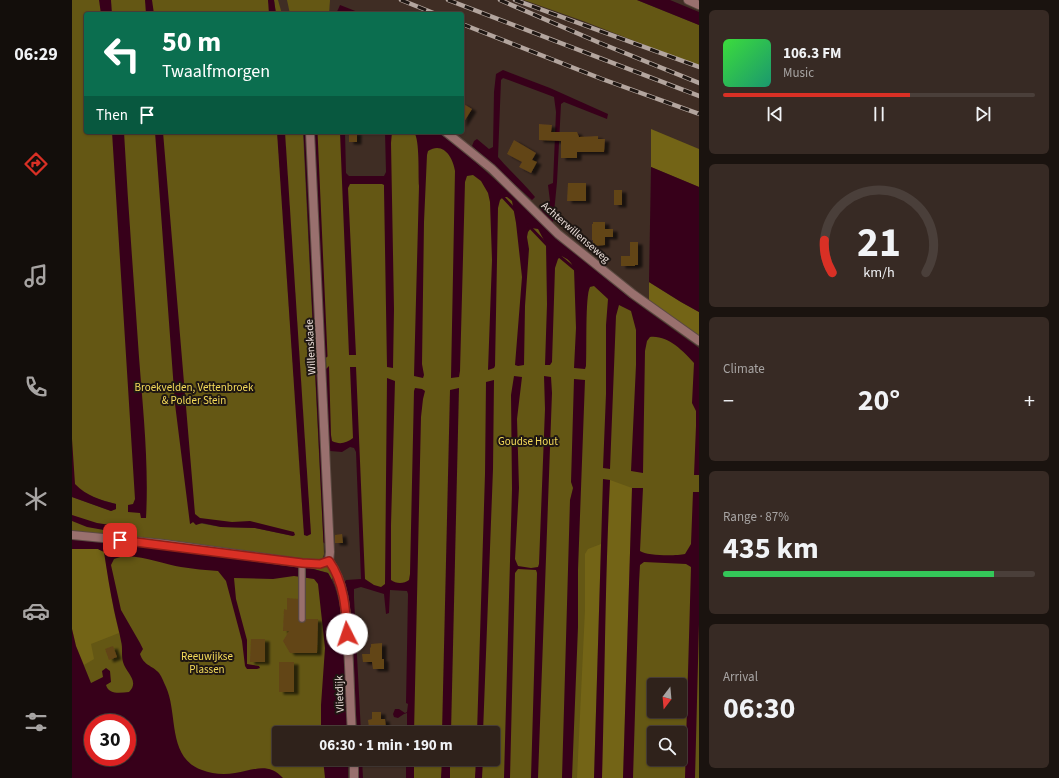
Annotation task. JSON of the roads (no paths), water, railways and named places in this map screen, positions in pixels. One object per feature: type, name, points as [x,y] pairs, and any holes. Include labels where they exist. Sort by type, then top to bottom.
[{"type":"street","points":[[688,0],[699,4]]},
{"type":"street","name":"Willenskade","points":[[310,134],[330,545],[329,561]]},
{"type":"street","name":"Achterwillenseweg","points":[[449,134],[492,169],[558,234],[633,294],[699,340]]},
{"type":"street","points":[[72,534],[164,544],[302,564],[320,564],[329,561]]},
{"type":"street","name":"Vlietdijk","points":[[329,561],[341,586],[346,608],[352,726]]},
{"type":"street","points":[[354,766],[354,778]]},
{"type":"lane","points":[[302,564],[302,619]]},
{"type":"waterway","points":[[305,134],[325,542]]},
{"type":"waterway","points":[[316,134],[326,356]]},
{"type":"waterway","points":[[501,195],[515,210]]},
{"type":"waterway","points":[[528,225],[549,247]]},
{"type":"waterway","points":[[558,255],[576,270]]},
{"type":"railway","points":[[401,0],[431,12]]},
{"type":"railway","points":[[448,0],[699,96]]},
{"type":"railway","points":[[500,0],[699,83]]},
{"type":"railway","points":[[515,0],[699,67]]},
{"type":"railway","points":[[464,25],[602,79],[699,114]]},
{"type":"park label","name":"Broekvelden, Vettenbroek & Polder Stein","points":[[194,393]]},
{"type":"park label","name":"Goudse Hout","points":[[528,441]]},
{"type":"park label","name":"Reeuwijkse Plassen","points":[[207,662]]}]
